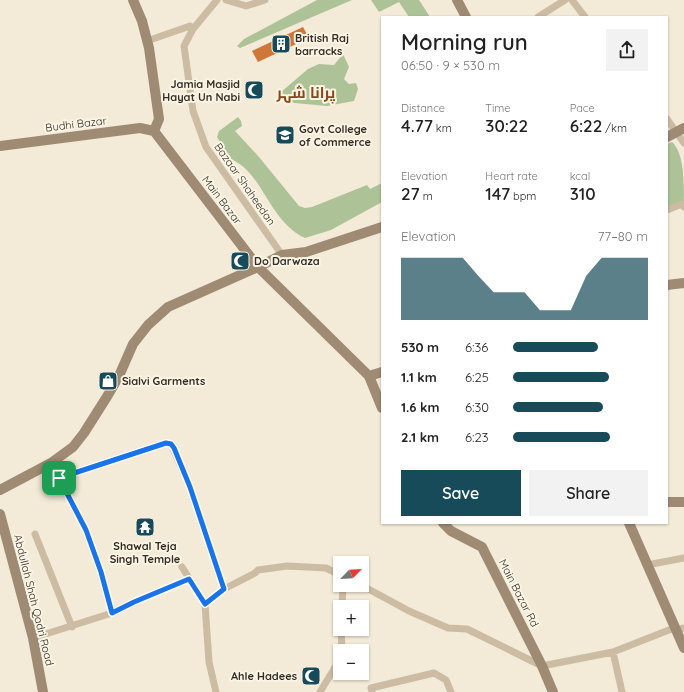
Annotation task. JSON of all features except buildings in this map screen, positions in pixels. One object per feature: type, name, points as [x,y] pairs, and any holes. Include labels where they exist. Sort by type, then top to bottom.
[{"type":"street","points":[[133,0],[142,21],[147,41],[159,119],[154,131]]},
{"type":"street","name":"Bazaar Shaheedan","points":[[217,0],[193,29],[184,46],[194,111],[206,147],[282,255]]},
{"type":"street","points":[[226,0],[246,6],[265,0]]},
{"type":"street","points":[[456,0],[465,16]]},
{"type":"street","points":[[540,16],[565,0]]},
{"type":"street","points":[[572,0],[584,16]]},
{"type":"street","points":[[147,41],[190,26],[193,29]]},
{"type":"street","points":[[668,120],[681,130],[684,143]]},
{"type":"street","name":"Budhi Bazar","points":[[0,146],[140,128],[154,131]]},
{"type":"street","points":[[668,136],[681,130]]},
{"type":"street","name":"Main Bazar","points":[[154,131],[258,267],[369,376]]},
{"type":"street","points":[[668,210],[682,204],[684,207]]},
{"type":"street","points":[[0,490],[51,464],[73,447],[84,433],[119,376],[133,344],[148,325],[168,307],[282,255],[306,252],[381,227]]},
{"type":"street","points":[[668,285],[684,283]]},
{"type":"street","points":[[381,372],[369,376],[381,406]]},
{"type":"street","points":[[59,478],[166,443],[171,444],[190,487],[224,589]]},
{"type":"street","points":[[51,464],[86,530],[101,572],[112,613]]},
{"type":"street","points":[[668,502],[684,502]]},
{"type":"street","name":"Abdullah Shah Qadri Road","points":[[0,514],[33,638],[43,692]]},
{"type":"street","name":"Main Bazar Rd","points":[[444,524],[451,531],[482,547],[542,666],[553,692]]},
{"type":"street","points":[[629,524],[647,565],[678,629],[684,648]]},
{"type":"street","points":[[35,534],[72,627]]},
{"type":"street","points":[[647,565],[684,558]]},
{"type":"street","points":[[205,604],[224,589],[255,574],[258,570],[287,566],[326,568],[333,572]]},
{"type":"street","points":[[182,567],[205,604],[209,662],[216,692]]},
{"type":"street","points":[[33,638],[72,627],[112,613],[189,579]]},
{"type":"street","points":[[369,589],[409,611],[448,628],[467,629],[542,666],[613,652],[678,629]]},
{"type":"street","points":[[613,652],[622,692]]},
{"type":"street","points":[[320,692],[333,671]]},
{"type":"street","points":[[372,692],[371,688],[434,673],[446,680],[451,692]]},
{"type":"green space","points":[[317,0],[352,0],[240,48],[237,46],[244,39]]},
{"type":"green space","points":[[371,0],[419,0],[429,16],[408,16],[399,2],[379,12]]},
{"type":"green space","points":[[343,54],[349,67],[344,79],[349,84],[356,83],[358,89],[354,101],[327,106],[284,102],[280,94],[281,92],[308,69],[319,64],[334,65]]},
{"type":"green space","points":[[238,117],[242,126],[235,131],[259,157],[299,206],[305,208],[312,207],[367,185],[370,189],[381,184],[381,203],[331,230],[305,238],[293,230],[283,220],[250,174],[241,165],[230,159],[217,137],[219,131]]},
{"type":"green space","points":[[672,142],[676,147],[681,160],[684,201],[682,204],[668,210],[668,144]]},
{"type":"place","name":"British Raj barracks","points":[[281,44]]},
{"type":"place","name":"Jamia Masjid Hayat Un Nabi","points":[[254,90]]},
{"type":"place","name":"Govt College of Commerce","points":[[285,135]]},
{"type":"place","name":"Do Darwaza","points":[[240,261]]},
{"type":"place","name":"Sialvi Garments","points":[[108,381]]},
{"type":"place","name":"Shawal Teja Singh Temple","points":[[145,527]]},
{"type":"place","name":"Ahle Hadees","points":[[311,676]]},
{"type":"district","name":"پرانا شہر","points":[[306,92]]},
{"type":"route","points":[[166,443],[171,444],[190,487],[224,589],[213,596],[205,604],[189,579],[112,613],[101,572],[86,530],[59,478],[166,443]]}]
